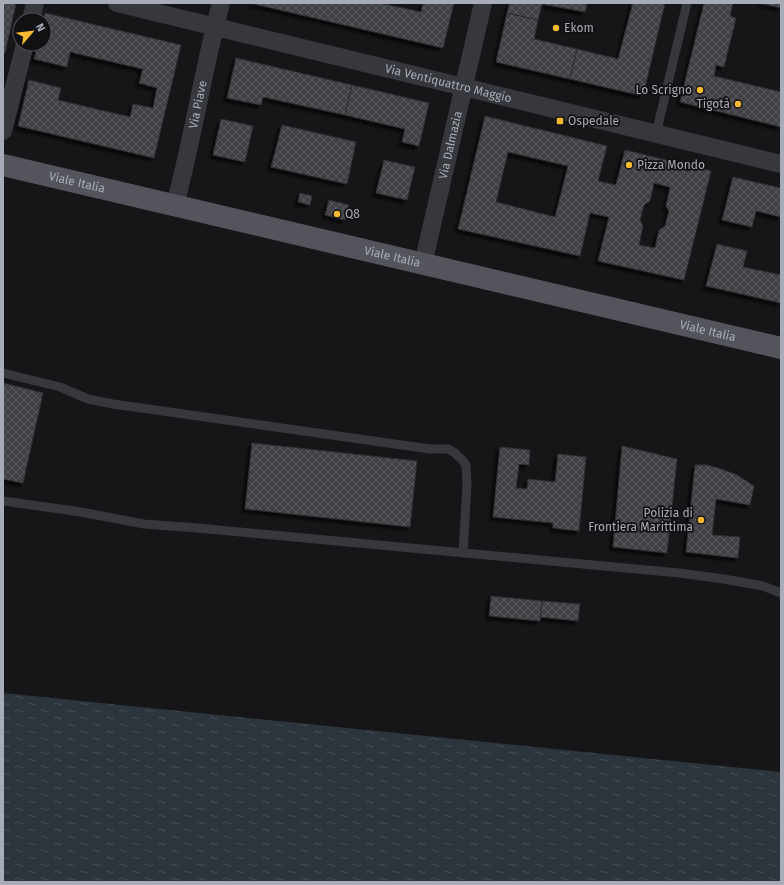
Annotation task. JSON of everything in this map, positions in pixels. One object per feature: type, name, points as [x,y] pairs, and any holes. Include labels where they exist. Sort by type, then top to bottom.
[{"type":"main road","name":"Viale Italia","points":[[3,165],[781,348]]},
{"type":"street","name":"Via Ventiquattro Maggio","points":[[117,3],[781,164]]},
{"type":"street","name":"Via Piave","points":[[175,205],[184,172],[214,27],[221,3]]},
{"type":"street","name":"Via Dalmazia","points":[[423,264],[483,3]]},
{"type":"street","points":[[3,131],[23,52]]},
{"type":"lane","points":[[656,134],[687,3]]},
{"type":"lane","points":[[3,373],[60,387],[88,399],[113,404],[430,449],[448,449],[455,452],[466,465],[467,484],[463,552]]},
{"type":"lane","points":[[3,501],[80,512],[144,524],[678,572],[763,586],[781,593]]},
{"type":"water","points":[[3,693],[781,772],[781,882],[3,882]]},
{"type":"building","points":[[3,3],[16,4],[14,12],[12,12],[12,22],[5,53],[3,52]]},
{"type":"building","points":[[250,3],[380,3],[421,12],[423,3],[454,3],[443,48]]},
{"type":"building","points":[[510,3],[587,3],[585,12],[542,4],[538,20],[507,13]]},
{"type":"building","points":[[633,3],[665,3],[643,96],[570,79],[577,49],[618,59]]},
{"type":"building","points":[[704,3],[733,3],[730,16],[736,18],[724,67],[716,65],[714,76],[781,92],[781,127],[680,102]]},
{"type":"building","points":[[760,3],[781,3],[781,8]]},
{"type":"building","points":[[507,13],[538,20],[534,39],[577,49],[570,79],[496,62]]},
{"type":"building","points":[[52,15],[181,45],[154,158],[18,126],[29,80],[61,88],[58,100],[130,117],[133,104],[153,108],[157,88],[139,83],[143,69],[70,52],[67,67],[34,59],[36,52],[52,52]]},
{"type":"building","points":[[236,58],[352,85],[345,115],[263,97],[261,105],[227,98]]},
{"type":"building","points":[[352,85],[429,103],[419,146],[402,142],[405,129],[345,115]]},
{"type":"building","points":[[485,116],[607,146],[598,181],[616,185],[625,150],[711,171],[684,280],[598,261],[609,217],[590,213],[580,256],[458,229]],"holes":[[[508,152],[568,166],[555,217],[496,202]],[[654,183],[670,187],[666,206],[669,211],[665,226],[659,230],[655,248],[639,245],[643,226],[640,220],[644,205],[650,201]]]},
{"type":"building","points":[[221,119],[253,126],[245,162],[213,155]]},
{"type":"building","points":[[282,125],[356,142],[347,184],[271,167]]},
{"type":"building","points":[[384,160],[415,167],[407,200],[376,193]]},
{"type":"building","points":[[733,177],[781,188],[781,217],[756,211],[752,227],[722,220]]},
{"type":"building","points":[[300,193],[312,196],[310,205],[298,202]]},
{"type":"building","points":[[329,200],[349,205],[345,220],[325,215]]},
{"type":"building","points":[[717,244],[747,251],[743,267],[781,275],[781,303],[706,286]]},
{"type":"building","points":[[3,383],[43,393],[23,483],[3,479]]},
{"type":"building","points":[[252,443],[417,461],[410,527],[245,509]]},
{"type":"building","points":[[622,446],[677,459],[667,553],[613,547]]},
{"type":"building","points":[[500,447],[530,450],[529,465],[519,464],[516,488],[527,489],[528,479],[555,482],[558,454],[586,457],[579,531],[553,528],[553,523],[493,517]]},
{"type":"building","name":"Polizia di Frontiera Marittima","points":[[695,465],[707,465],[721,469],[737,475],[754,486],[750,505],[716,499],[712,535],[740,537],[738,558],[686,552]]},
{"type":"building","points":[[491,596],[542,601],[540,621],[489,616]]},
{"type":"building","points":[[542,601],[580,604],[578,621],[540,617]]},
{"type":"place","name":"Ekom","points":[[556,28]]},
{"type":"place","name":"Lo Scrigno","points":[[700,90]]},
{"type":"place","name":"Tigotà","points":[[738,104]]},
{"type":"place","name":"Ospedale","points":[[560,121]]},
{"type":"place","name":"Pizza Mondo","points":[[629,165]]},
{"type":"place","name":"Q8","points":[[337,214]]},
{"type":"place","name":"Polizia di Frontiera Marittima","points":[[701,520]]}]
